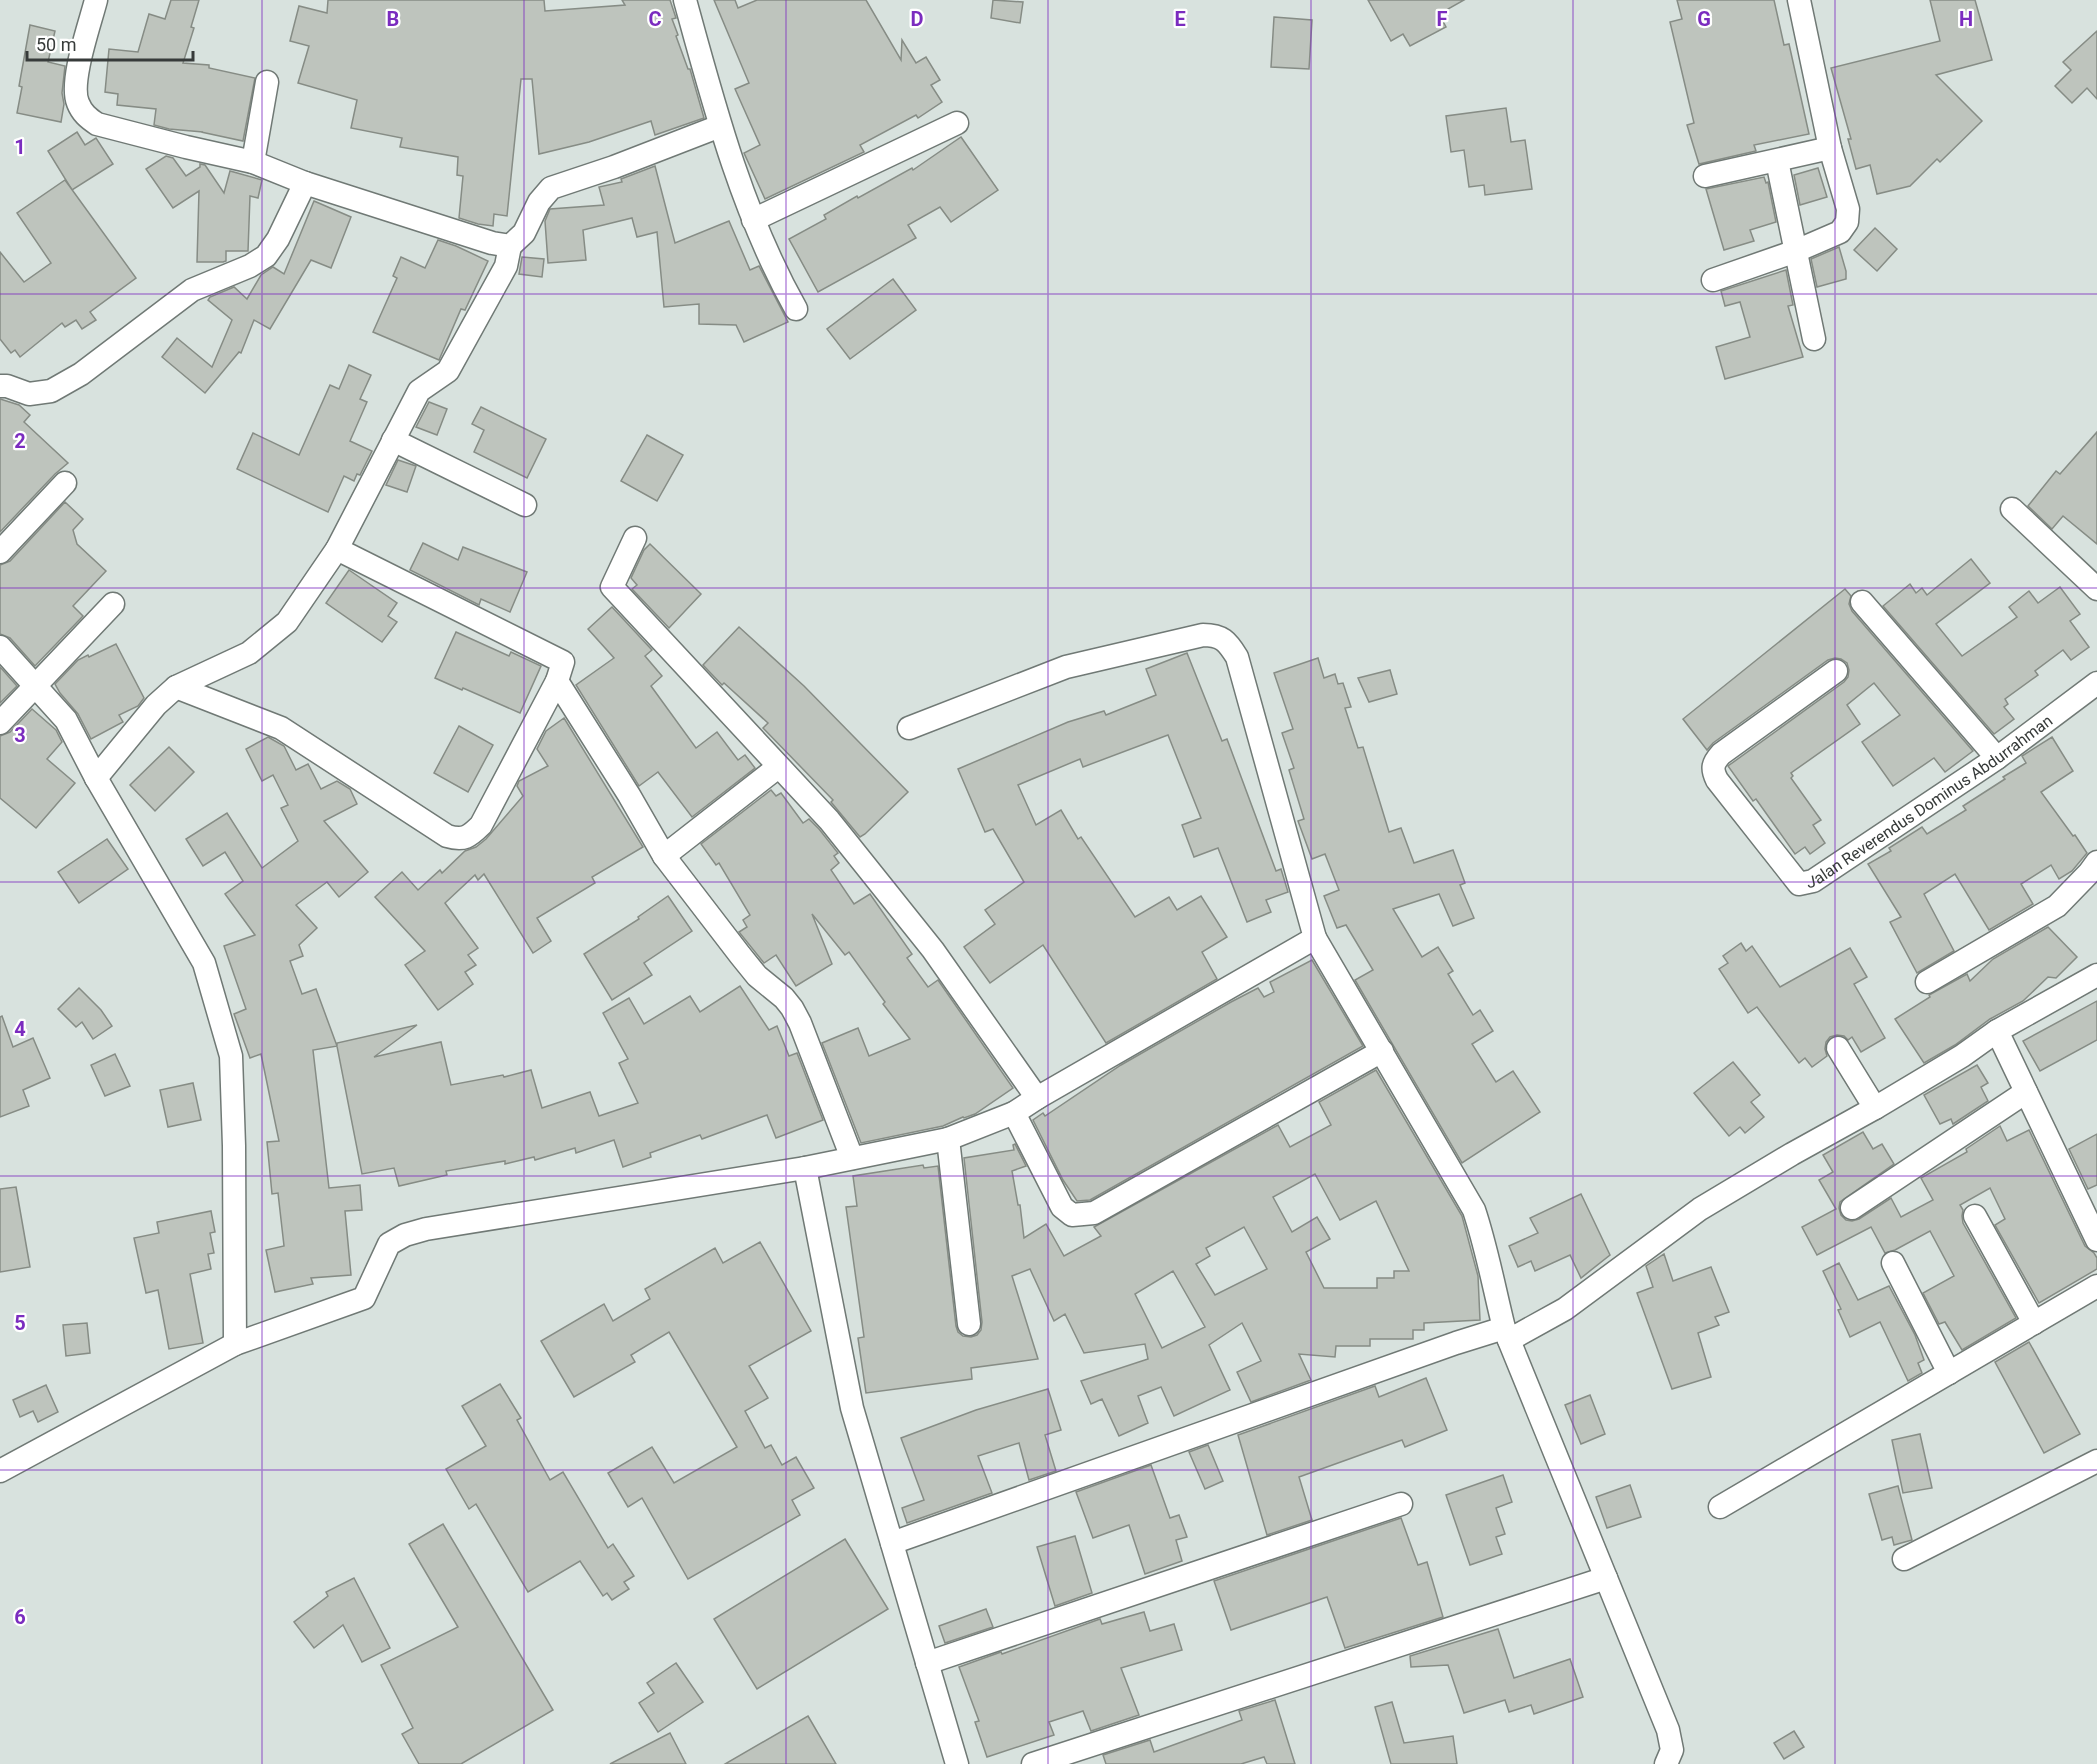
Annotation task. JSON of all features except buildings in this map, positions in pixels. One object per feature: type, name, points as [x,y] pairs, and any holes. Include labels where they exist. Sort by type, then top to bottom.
[{"type":"street","points":[[96,0],[76,78],[77,101],[85,115],[97,124],[253,162],[305,183],[492,243],[510,246]]},
{"type":"street","points":[[684,0],[720,126],[753,220],[775,273],[796,309]]},
{"type":"street","points":[[1713,280],[1796,251],[1840,232],[1846,222],[1848,209],[1830,148],[1799,0]]},
{"type":"street","points":[[253,162],[267,82]]},
{"type":"street","points":[[753,220],[957,123]]},
{"type":"street","points":[[96,778],[156,705],[176,687],[249,653],[287,622],[337,549],[419,391],[448,371],[506,266],[510,246],[524,233],[539,202],[551,188],[615,167],[720,126]]},
{"type":"street","points":[[1705,176],[1830,148]]},
{"type":"street","points":[[1777,160],[1814,339]]},
{"type":"street","points":[[0,386],[7,386],[29,394],[51,391],[81,375],[192,290],[250,266],[266,256],[278,239],[305,183]]},
{"type":"street","points":[[393,440],[525,505]]},
{"type":"street","points":[[0,552],[65,483]]},
{"type":"street","points":[[2012,509],[2097,589]]},
{"type":"street","points":[[635,538],[612,587],[829,820],[913,925],[1037,1098]]},
{"type":"street","points":[[176,687],[280,728],[447,836],[459,840],[471,835],[481,825],[557,681],[563,662],[337,549]]},
{"type":"street","points":[[1862,602],[1997,758]]},
{"type":"street","points":[[0,723],[113,604]]},
{"type":"street","points":[[909,728],[1066,667],[1203,635],[1216,635],[1229,645],[1237,657],[1315,938],[1474,1210],[1486,1248],[1507,1334],[1668,1730],[1672,1750],[1666,1764]]},
{"type":"street","points":[[0,647],[66,720],[96,778],[204,963],[231,1056],[235,1344]]},
{"type":"street","name":"Jalan Reverendus Dominus Abdurrahman","points":[[1836,671],[1721,754],[1714,762],[1713,771],[1717,780],[1799,884],[1813,881],[1997,758],[2097,683]]},
{"type":"street","points":[[557,681],[629,795],[664,856],[757,976],[784,998],[792,1008],[852,1158]]},
{"type":"street","points":[[664,856],[778,767]]},
{"type":"street","points":[[1927,982],[2057,906],[2097,862]]},
{"type":"street","points":[[0,1471],[235,1344],[364,1298],[389,1244],[405,1235],[438,1227],[805,1168],[948,1139],[1014,1113],[1315,938]]},
{"type":"street","points":[[892,1543],[1434,1351],[1507,1334],[1565,1309],[1700,1209],[1962,1056],[1997,1031],[2097,975]]},
{"type":"street","points":[[1997,1031],[2026,1092],[2092,1215],[2097,1240]]},
{"type":"street","points":[[1838,1048],[1875,1108]]},
{"type":"street","points":[[1014,1113],[1062,1207],[1072,1215],[1094,1213],[1382,1051]]},
{"type":"street","points":[[1852,1208],[2026,1092]]},
{"type":"street","points":[[948,1139],[969,1324]]},
{"type":"street","points":[[805,1168],[852,1408],[957,1764]]},
{"type":"street","points":[[1975,1216],[2034,1323]]},
{"type":"street","points":[[1893,1263],[1948,1373]]},
{"type":"street","points":[[1720,1507],[2097,1286]]},
{"type":"street","points":[[1904,1559],[2097,1461]]},
{"type":"street","points":[[927,1663],[1401,1504]]},
{"type":"street","points":[[1033,1764],[1606,1578]]}]
